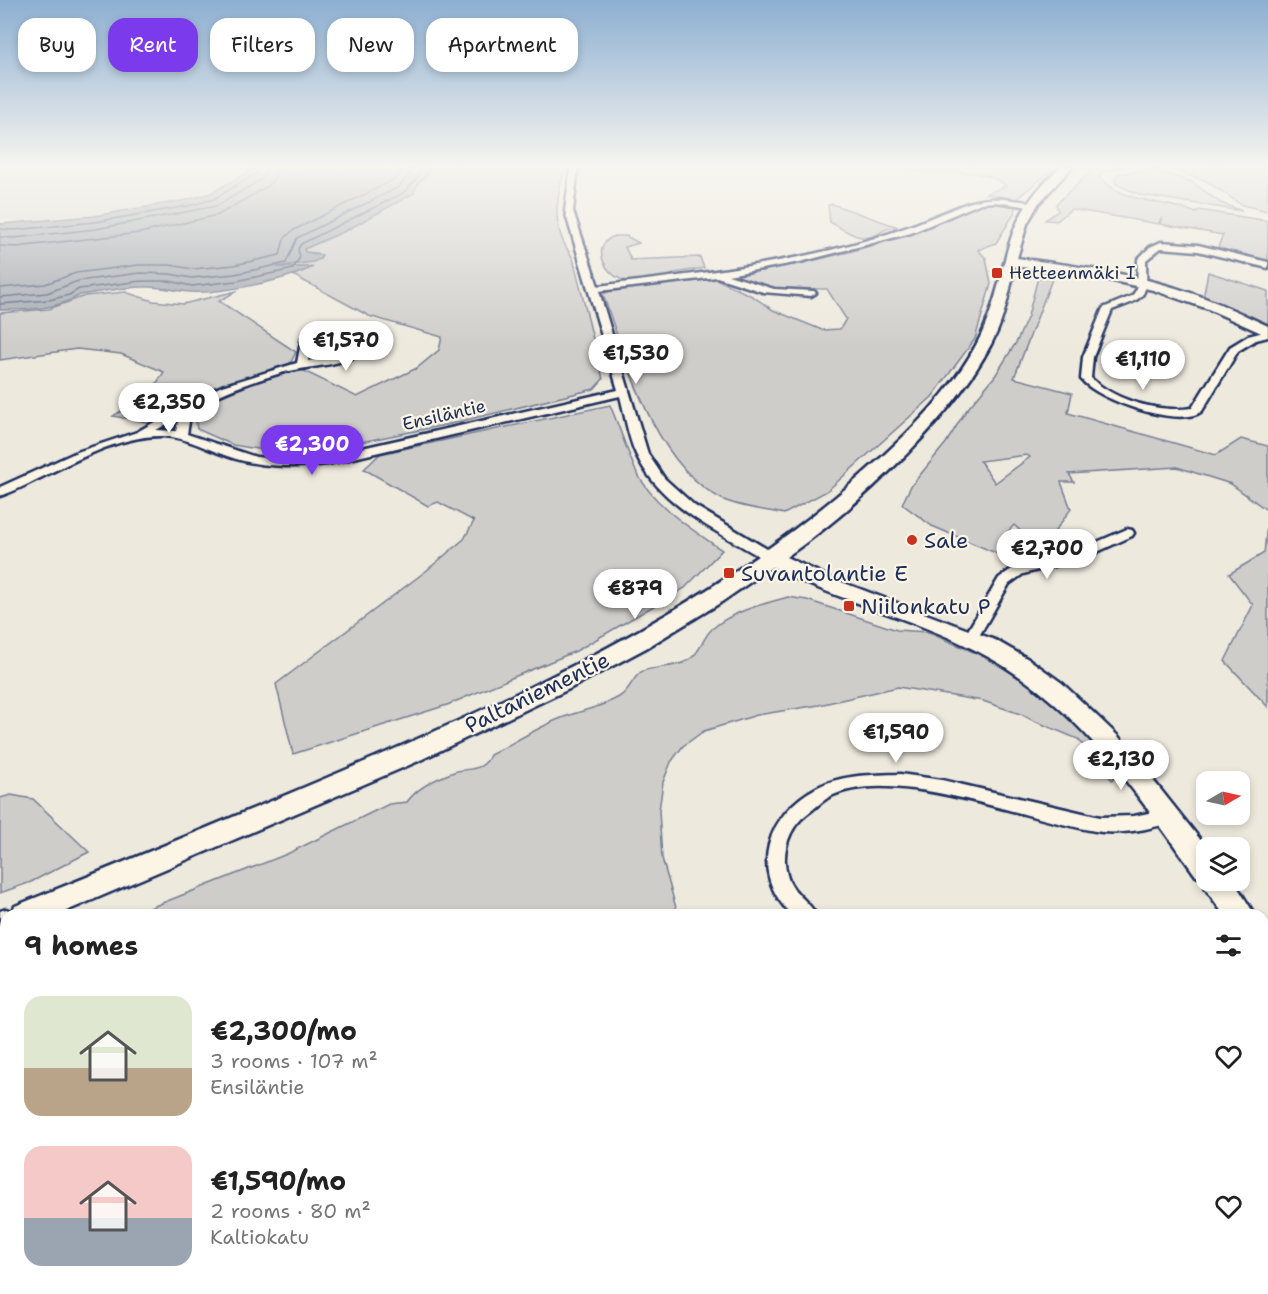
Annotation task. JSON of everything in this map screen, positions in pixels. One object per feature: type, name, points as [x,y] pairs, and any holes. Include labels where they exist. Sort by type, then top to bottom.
[{"type":"street","points":[[574,226],[642,454],[659,480],[690,509],[793,570],[970,639],[1020,664],[1074,705],[1106,738],[1196,854]]},
{"type":"street","points":[[594,289],[718,274],[800,260],[919,226]]},
{"type":"street","name":"Paltaniementie","points":[[39,909],[387,764],[516,705],[624,649],[704,602],[772,558],[870,478],[910,440],[938,408],[983,345],[994,319],[1021,226]]},
{"type":"street","points":[[1268,265],[1195,249],[1161,245],[1152,248],[1142,259],[1142,289],[1135,298],[1108,308],[1088,357],[1086,379],[1101,392],[1165,413],[1186,414],[1196,411],[1234,349],[1252,338],[1268,333]]},
{"type":"street","points":[[1011,261],[1142,283],[1205,302],[1268,333]]},
{"type":"street","points":[[718,274],[765,291],[784,295],[811,293]]},
{"type":"street","points":[[139,434],[225,388],[302,365],[335,360],[356,353],[368,344],[361,334],[348,329],[318,333],[306,339],[302,365]]},
{"type":"street","name":"Ensiläntie","points":[[0,492],[107,444],[139,434],[181,436],[256,461],[285,464],[328,460],[623,392]]},
{"type":"street","points":[[181,436],[186,409]]},
{"type":"street","points":[[970,639],[1004,581],[1018,572],[1079,555],[1127,533]]},
{"type":"street","points":[[797,909],[778,882],[775,856],[784,826],[807,800],[840,787],[876,780],[939,786],[1099,824],[1126,824],[1168,816]]},
{"type":"street","points":[[1224,891],[1237,909]]},
{"type":"shaded area","points":[[353,226],[559,226],[566,247],[573,258],[603,379],[594,389],[450,424],[346,445],[282,453],[233,445],[197,429],[193,407],[231,389],[300,369],[357,397],[417,368],[439,350],[442,337],[369,316],[293,275],[311,267],[274,267],[320,259],[317,253],[305,252],[304,249]]},
{"type":"shaded area","points":[[838,226],[898,227],[870,237],[858,236]]},
{"type":"shaded area","points":[[926,226],[1006,226],[996,243],[978,250],[986,258],[991,284],[975,339],[932,397],[827,491],[784,514],[722,499],[698,483],[678,462],[646,409],[603,294],[612,290],[716,279],[752,296],[773,310],[822,330],[840,329],[846,319],[827,289],[776,288],[734,276],[848,252]]},
{"type":"shaded area","points":[[1174,226],[1268,226],[1268,261],[1228,252],[1218,247],[1223,235]]},
{"type":"shaded area","points":[[615,236],[626,236],[639,243],[625,247],[631,260],[700,257],[704,268],[647,280],[623,280],[610,272],[602,259],[603,245]]},
{"type":"shaded area","points":[[1208,272],[1268,291],[1268,329],[1203,298]]},
{"type":"shaded area","points":[[1038,277],[1052,279],[1014,378],[1072,393],[1068,413],[1216,455],[1241,439],[1268,446],[1268,511],[1231,484],[1177,467],[1069,474],[1074,482],[1061,482],[1071,509],[1055,531],[1057,544],[1040,549],[1014,525],[1005,535],[998,554],[932,526],[902,504],[911,486],[946,443],[965,412],[995,376],[1017,341],[1028,316]],"holes":[[[1027,455],[1030,457],[995,483],[980,461]]]},
{"type":"shaded area","points":[[237,291],[219,301],[296,352],[290,364],[211,388],[146,422],[113,416],[151,392],[164,372],[121,354],[77,349],[0,360],[0,313],[49,309],[85,296],[125,292],[153,301],[183,304]]},
{"type":"shaded area","points":[[610,405],[635,469],[651,494],[673,515],[722,550],[685,588],[576,651],[447,705],[293,754],[276,684],[426,571],[464,539],[474,521],[438,502],[428,506],[364,469],[380,454]]},
{"type":"shaded area","points":[[1268,514],[1268,707],[1225,661],[1253,605],[1229,574],[1264,553]]},
{"type":"shaded area","points":[[788,597],[807,600],[897,630],[927,632],[990,659],[1023,680],[1068,714],[1119,773],[1112,780],[1078,739],[1023,715],[983,701],[898,687],[819,705],[757,715],[704,731],[683,746],[671,762],[663,782],[659,811],[662,858],[676,909],[148,909],[287,854],[389,804],[407,802],[428,784],[454,772],[484,764],[490,755],[541,727],[619,697],[643,671],[677,665],[692,658],[712,629],[729,617]]},
{"type":"shaded area","points":[[11,795],[33,799],[89,852],[31,882],[0,893],[0,798]]},
{"type":"water","points":[[0,226],[353,226],[304,249],[305,252],[322,255],[320,259],[276,267],[313,267],[271,281],[204,292],[137,287],[80,295],[51,306],[0,310]]},
{"type":"place","name":"Hetteenmäki I","points":[[997,273]]},
{"type":"place","name":"Sale","points":[[912,540]]},
{"type":"place","name":"Suvantolantie E","points":[[729,573]]},
{"type":"place","name":"Niilonkatu P","points":[[849,606]]}]
